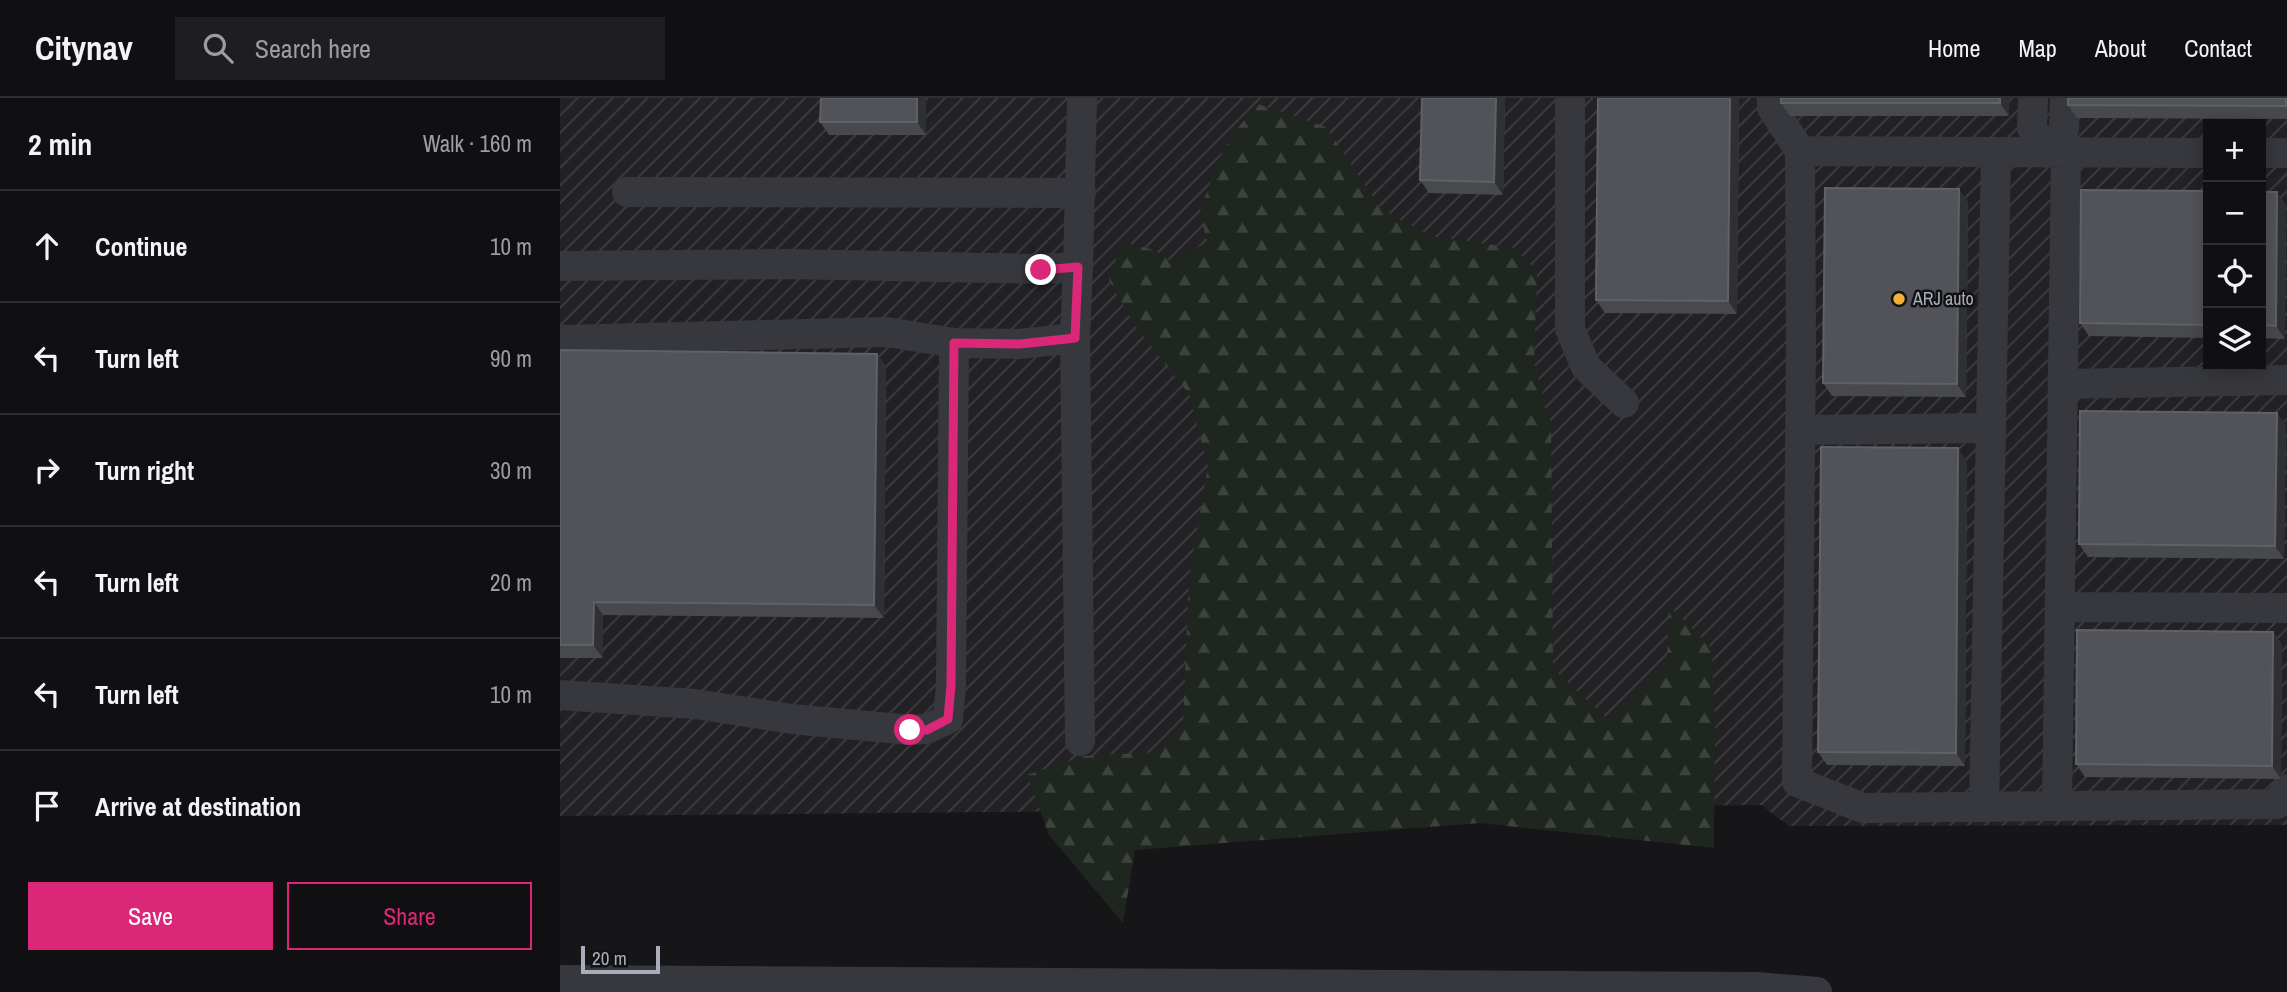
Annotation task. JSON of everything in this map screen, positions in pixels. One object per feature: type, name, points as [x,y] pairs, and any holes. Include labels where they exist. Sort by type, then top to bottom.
[{"type":"street","points":[[1080,741],[1075,338],[1082,98]]},
{"type":"street","points":[[1570,98],[1570,329],[1586,367],[1624,403]]},
{"type":"street","points":[[1772,98],[1772,108],[1800,151],[1801,430],[1797,782],[1863,808],[2277,804],[2287,789]]},
{"type":"street","points":[[2033,98],[2032,128],[2056,153]]},
{"type":"street","points":[[2057,806],[2063,384],[2056,153],[2064,130],[2064,98]]},
{"type":"street","points":[[1800,151],[2203,153]]},
{"type":"street","points":[[1984,807],[1996,153]]},
{"type":"street","points":[[2266,153],[2287,153]]},
{"type":"street","points":[[627,192],[1081,199]]},
{"type":"street","points":[[560,266],[785,264],[1041,270],[1078,267]]},
{"type":"street","points":[[560,340],[887,332],[954,343],[1020,344],[1075,338]]},
{"type":"street","points":[[560,695],[695,704],[792,719],[910,730],[927,730],[948,719],[951,685],[954,343]]},
{"type":"street","points":[[2063,384],[2287,380]]},
{"type":"street","points":[[1801,430],[1991,428]]},
{"type":"street","points":[[2060,607],[2287,607]]},
{"type":"street","points":[[560,980],[911,987],[1756,987],[1817,992]]},
{"type":"shaded area","points":[[560,98],[2287,98],[2287,825],[1789,826],[1761,805],[560,816]]},
{"type":"green space","points":[[1258,104],[1326,127],[1381,209],[1430,236],[1515,248],[1537,271],[1534,362],[1551,423],[1553,669],[1608,719],[1667,667],[1669,606],[1712,648],[1715,729],[1714,848],[1480,823],[1135,850],[1123,923],[1049,835],[1027,775],[1084,756],[1159,752],[1183,725],[1189,577],[1208,466],[1189,394],[1135,326],[1109,280],[1122,242],[1154,250],[1172,262],[1207,242],[1200,211],[1219,158],[1236,130]]},
{"type":"building","points":[[821,98],[917,98],[917,122],[820,122]]},
{"type":"building","points":[[1422,98],[1496,98],[1494,182],[1420,180]]},
{"type":"building","points":[[1598,98],[1730,98],[1728,301],[1596,300]]},
{"type":"building","points":[[1781,98],[2000,98],[2000,103],[1781,103]]},
{"type":"building","points":[[2068,98],[2286,98],[2286,106],[2068,105]]},
{"type":"building","points":[[1825,188],[1959,189],[1957,384],[1823,383]]},
{"type":"building","points":[[2081,190],[2203,191],[2203,325],[2080,323]]},
{"type":"building","points":[[2266,192],[2277,192],[2276,326],[2266,325]]},
{"type":"building","points":[[560,350],[877,354],[874,605],[594,602],[593,645],[560,645]]},
{"type":"building","points":[[2080,411],[2277,413],[2275,546],[2079,544]]},
{"type":"building","points":[[1821,447],[1958,448],[1956,753],[1818,752]]},
{"type":"building","points":[[2077,630],[2273,632],[2272,766],[2076,764]]},
{"type":"place","name":"ARJ auto","points":[[1899,299]]},
{"type":"route","points":[[910,730],[927,730],[948,719],[951,685],[954,343],[1020,344],[1075,338],[1078,267],[1041,270]]}]
